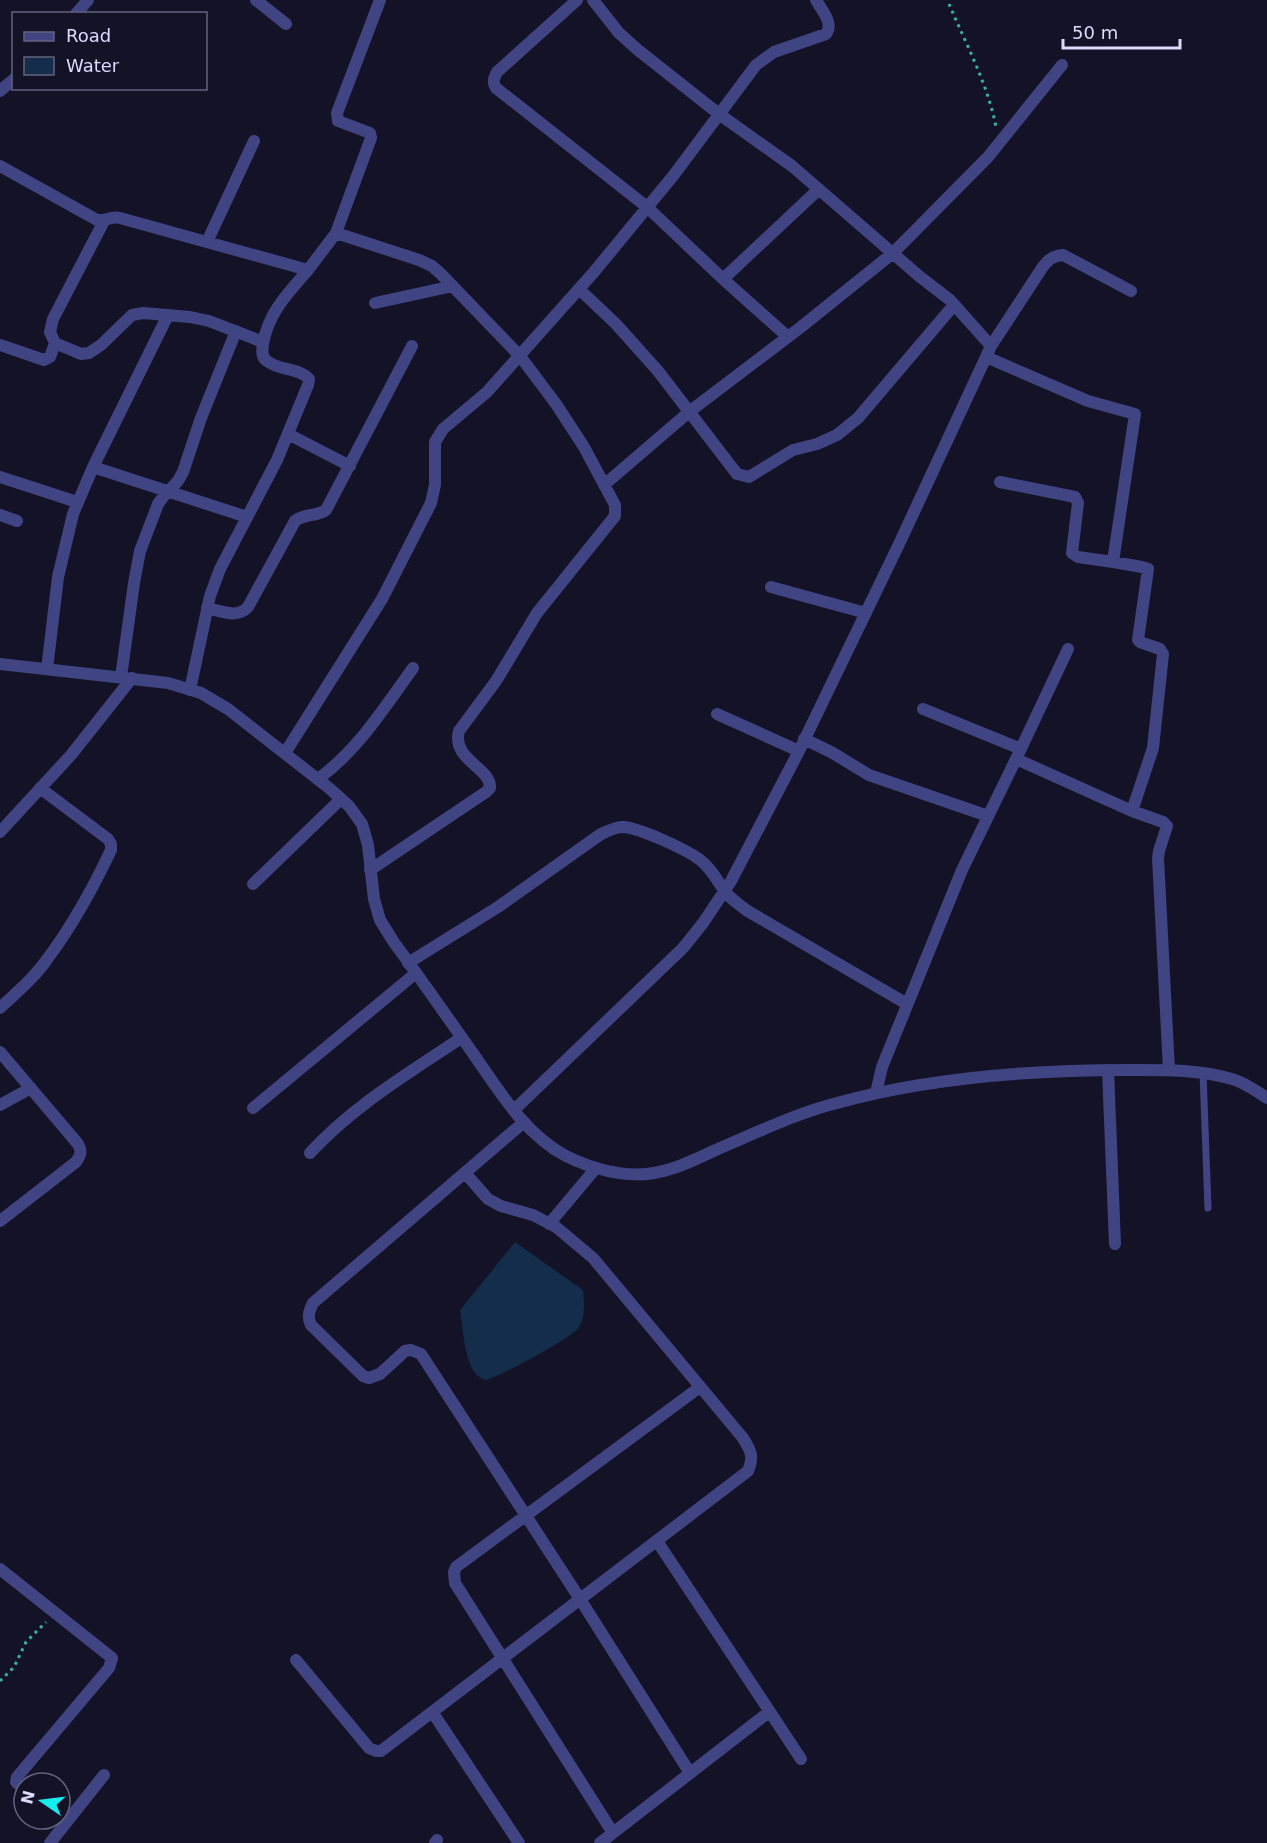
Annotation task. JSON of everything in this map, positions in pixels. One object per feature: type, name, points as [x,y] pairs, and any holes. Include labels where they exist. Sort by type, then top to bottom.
[{"type":"street","points":[[78,12],[88,0]]},
{"type":"street","points":[[256,0],[286,24]]},
{"type":"street","points":[[190,690],[207,608],[220,569],[277,460],[308,385],[309,379],[302,373],[266,361],[262,355],[263,342],[271,316],[280,302],[336,233],[371,138],[370,133],[365,130],[338,121],[337,113],[380,0]]},
{"type":"street","points":[[577,0],[497,72],[493,83],[501,93],[647,207],[788,337]]},
{"type":"street","points":[[593,0],[619,33],[719,114],[792,166],[919,276],[939,290],[954,305],[989,352],[1088,401],[1135,414],[1113,562]]},
{"type":"street","points":[[285,753],[382,599],[431,503],[435,485],[435,442],[438,436],[443,429],[487,392],[579,289],[674,176],[756,65],[764,57],[774,52],[829,31],[829,24],[816,0]]},
{"type":"street","points":[[604,484],[689,412],[893,254],[988,158],[1062,65]]},
{"type":"street","points":[[0,91],[12,81]]},
{"type":"street","points":[[207,242],[254,141]]},
{"type":"street","points":[[0,166],[91,218],[104,221],[116,217],[308,270]]},
{"type":"street","points":[[723,279],[819,189]]},
{"type":"street","points":[[104,221],[52,319],[50,332],[55,343],[81,354],[89,353],[132,315],[143,313],[209,321],[263,342]]},
{"type":"street","points":[[336,233],[419,260],[432,266],[453,286],[520,356],[556,404],[579,438],[616,511],[613,521],[537,613],[496,681],[459,731],[457,739],[459,749],[489,781],[490,788],[370,870]]},
{"type":"street","points":[[514,1110],[683,948],[725,891],[799,751],[989,352],[1048,260],[1063,255],[1131,291]]},
{"type":"street","points":[[375,303],[453,286]]},
{"type":"street","points":[[579,289],[638,347],[737,474],[749,477],[793,450],[818,444],[837,435],[858,418],[954,305]]},
{"type":"street","points":[[47,669],[64,544],[78,502],[168,315]]},
{"type":"street","points":[[0,832],[71,755],[127,678],[134,583],[140,551],[158,504],[183,472],[201,418],[236,331]]},
{"type":"street","points":[[0,345],[44,360],[50,357],[55,343]]},
{"type":"street","points":[[207,608],[233,614],[243,612],[248,607],[295,520],[301,516],[321,514],[326,510],[412,346]]},
{"type":"street","points":[[288,434],[350,466]]},
{"type":"street","points":[[93,467],[247,517]]},
{"type":"street","points":[[0,477],[78,502]]},
{"type":"street","points":[[1000,482],[1075,497],[1078,503],[1072,553],[1078,557],[1148,569],[1138,640],[1160,649],[1163,654],[1153,748],[1132,811]]},
{"type":"street","points":[[0,515],[18,521]]},
{"type":"street","points":[[771,587],[866,613]]},
{"type":"street","points":[[876,1093],[882,1067],[962,870],[1068,649]]},
{"type":"street","points":[[0,664],[168,683],[201,693],[228,709],[318,779],[349,806],[362,824],[368,845],[374,899],[380,920],[461,1038],[524,1122],[543,1140],[565,1155],[596,1168],[624,1173],[652,1173],[678,1167],[771,1126],[835,1103],[898,1088],[985,1077],[1081,1070],[1190,1071],[1234,1079],[1267,1098]]},
{"type":"street","points":[[318,779],[334,768],[355,747],[413,668]]},
{"type":"street","points":[[923,710],[1132,811],[1163,822],[1167,826],[1158,858],[1169,1070]]},
{"type":"street","points":[[717,714],[799,751]]},
{"type":"street","points":[[804,739],[869,775],[988,816]]},
{"type":"street","points":[[0,1008],[28,982],[48,959],[65,934],[111,850],[108,839],[40,788]]},
{"type":"street","points":[[253,884],[341,799]]},
{"type":"street","points":[[254,1108],[412,968],[601,834],[615,828],[633,829],[699,859],[718,879],[725,891],[746,910],[907,1004]]},
{"type":"street","points":[[310,1153],[329,1132],[351,1114],[461,1038]]},
{"type":"street","points":[[0,1052],[81,1149],[76,1162],[0,1221]]},
{"type":"street","points":[[1108,1070],[1115,1244]]},
{"type":"street","points":[[0,1105],[31,1088]]},
{"type":"street","points":[[524,1122],[313,1303],[308,1320],[363,1376],[369,1378],[380,1374],[405,1351],[416,1350],[421,1354],[690,1773]]},
{"type":"street","points":[[549,1224],[596,1168]]},
{"type":"street","points":[[296,1660],[369,1748],[376,1751],[386,1748],[748,1471],[753,1460],[743,1438],[593,1258],[556,1227],[533,1215],[494,1203],[465,1173]]},
{"type":"street","points":[[613,1833],[455,1583],[454,1572],[456,1567],[700,1387]]},
{"type":"street","points":[[657,1541],[801,1759]]},
{"type":"street","points":[[0,1569],[111,1658],[109,1668],[22,1771]]},
{"type":"street","points":[[600,1843],[769,1712]]},
{"type":"street","points":[[433,1713],[519,1843]]},
{"type":"street","points":[[72,1810],[104,1775]]},
{"type":"lane","points":[[1203,1073],[1208,1208]]},
{"type":"path","points":[[949,4],[984,88],[993,114],[999,144]]},
{"type":"path","points":[[0,1681],[14,1667],[26,1642],[55,1612]]},
{"type":"water","points":[[515,1242],[583,1290],[583,1318],[574,1332],[550,1348],[486,1380],[478,1376],[470,1363],[460,1310]]}]
